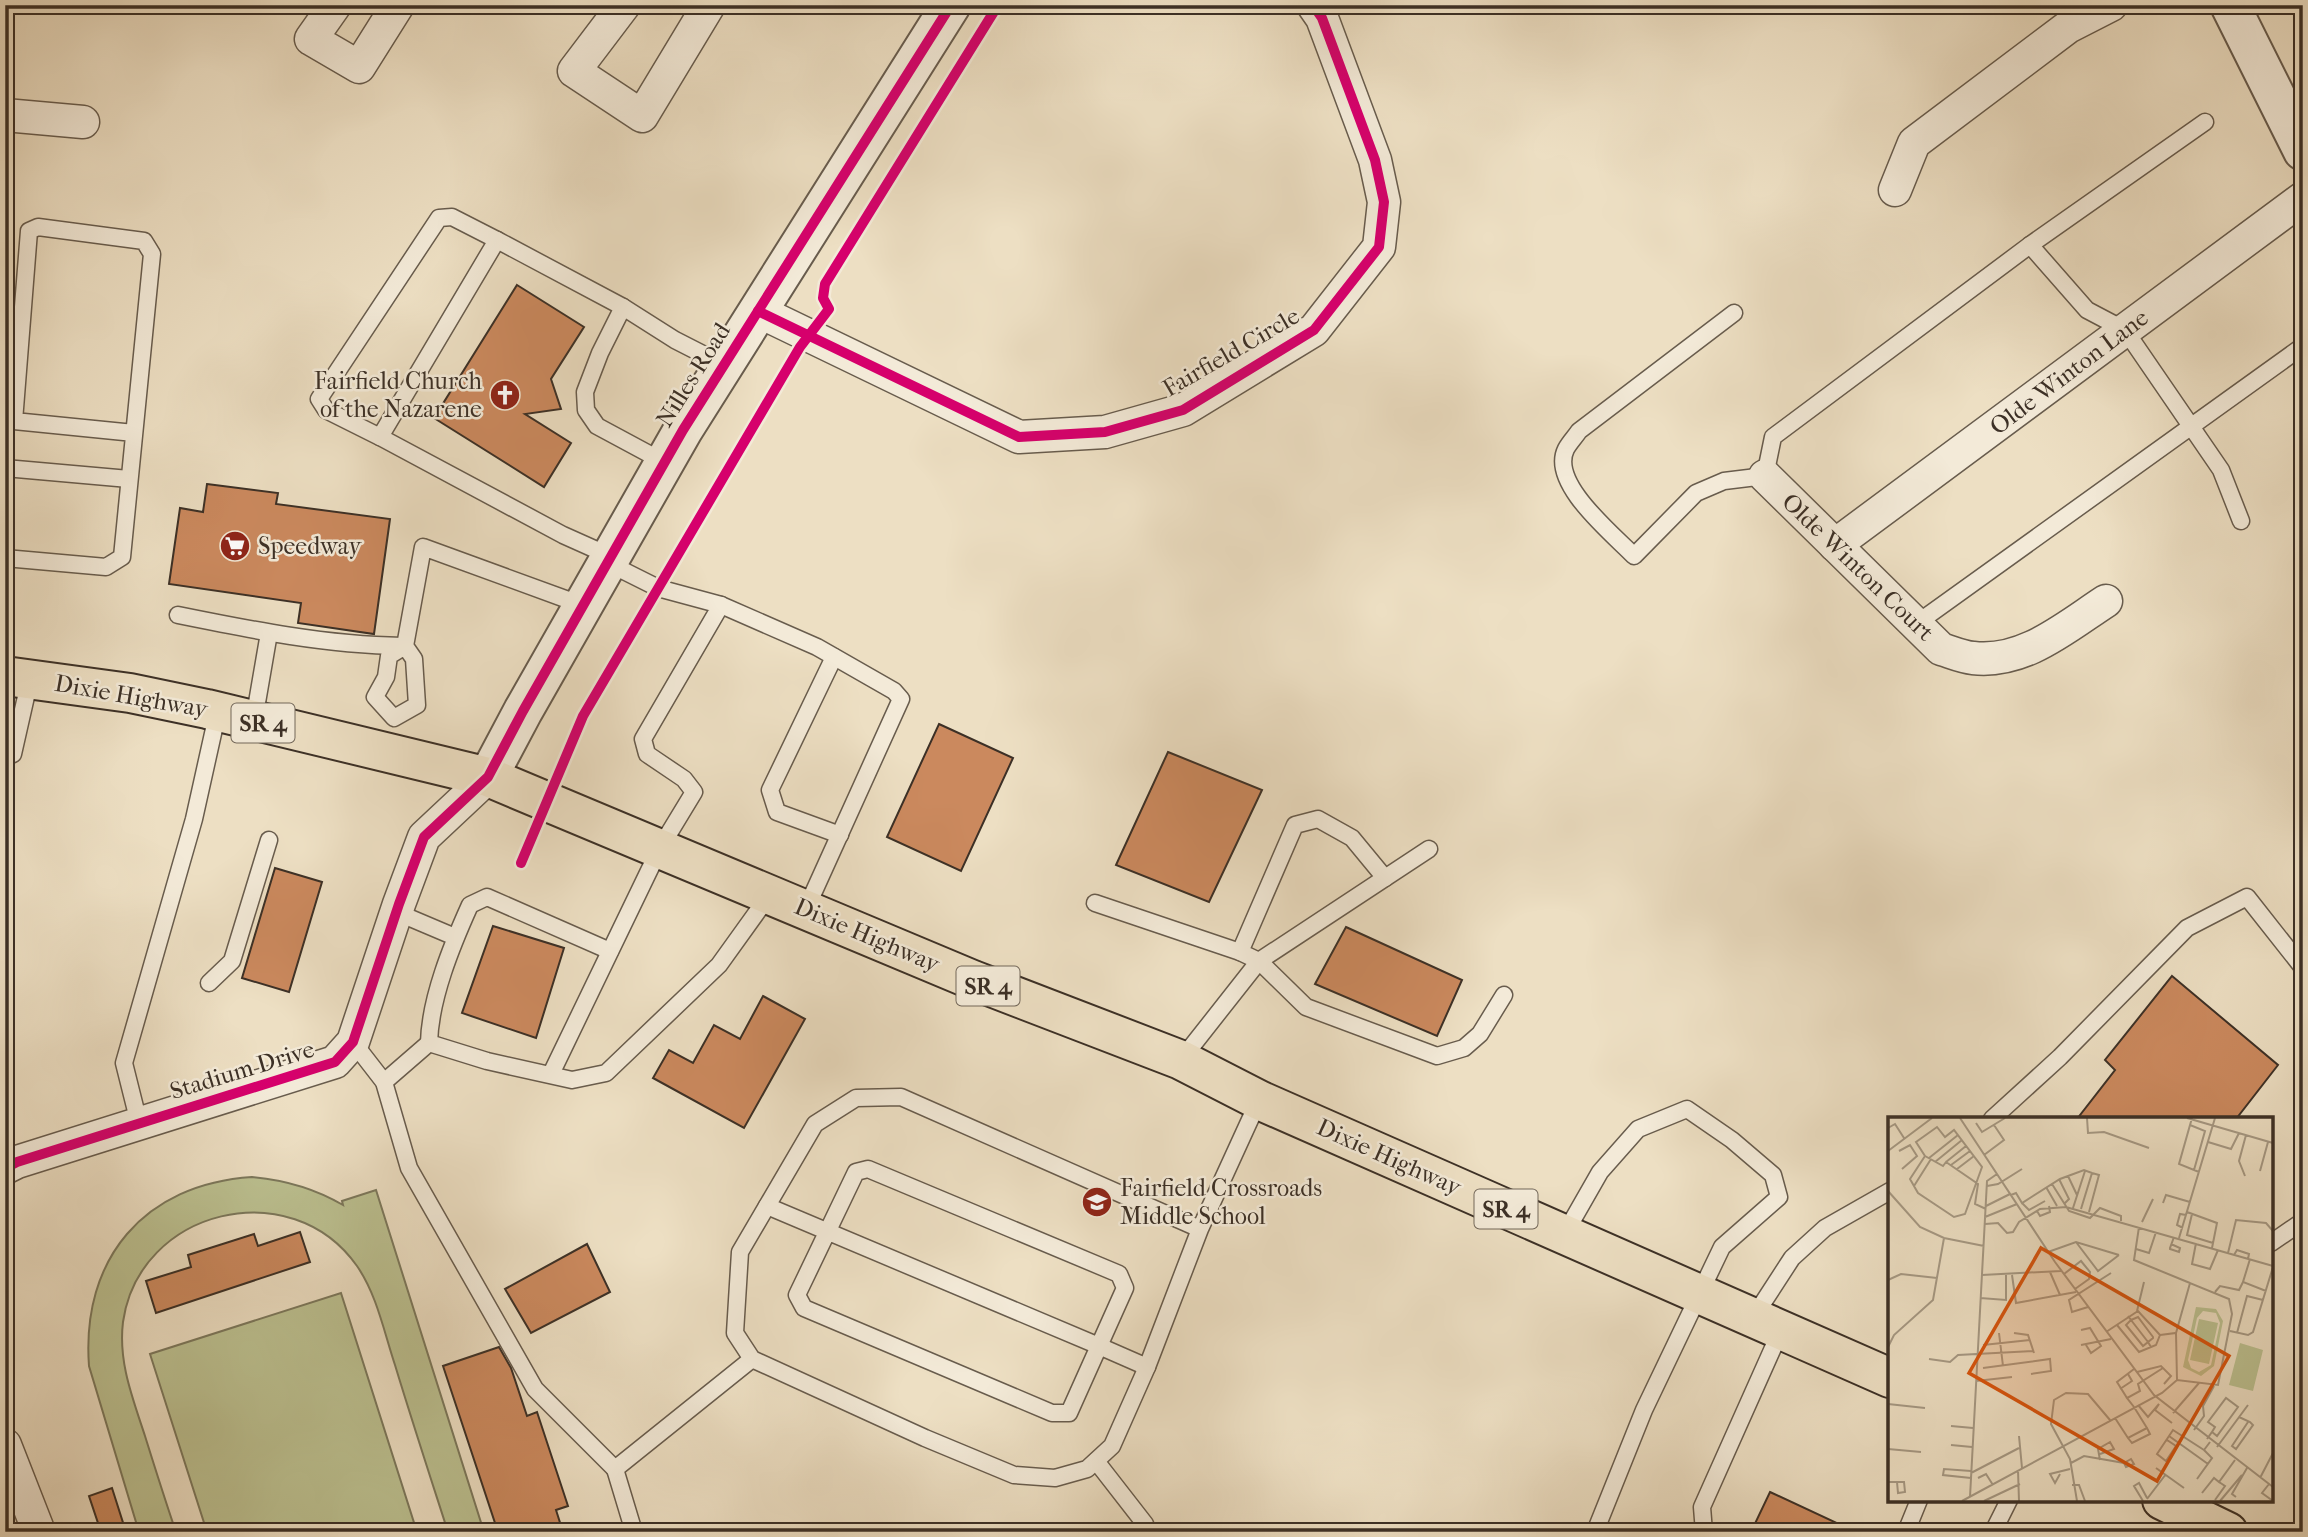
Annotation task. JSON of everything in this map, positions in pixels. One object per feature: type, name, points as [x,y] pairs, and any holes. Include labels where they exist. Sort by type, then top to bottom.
[{"type":"main road","name":"Dixie Highway","points":[[18,678],[130,693],[236,716],[389,735],[973,980],[1181,1060],[1259,1100],[1888,1377]]},
{"type":"main road","points":[[2166,1502],[2223,1531]]},
{"type":"street","points":[[335,5],[311,39],[359,67],[398,5]]},
{"type":"street","points":[[624,5],[575,71],[642,116],[709,5]]},
{"type":"street","name":"Nilles Road","points":[[488,776],[664,462],[951,5]]},
{"type":"street","name":"Fairfield Circle","points":[[758,310],[1019,437],[1105,432],[1183,410],[1314,330],[1379,247],[1384,202],[1375,160],[1322,19],[1312,5]]},
{"type":"street","points":[[1895,190],[1914,143],[2068,27],[2111,5]]},
{"type":"street","points":[[2230,5],[2303,151]]},
{"type":"street","points":[[5,115],[83,122]]},
{"type":"street","name":"Olde Winton Lane","points":[[1835,545],[2303,198]]},
{"type":"street","name":"Olde Winton Court","points":[[1765,476],[1941,649],[1972,659],[2004,657],[2038,646],[2106,601]]},
{"type":"street","points":[[353,1042],[424,836],[488,776]]},
{"type":"street","name":"Stadium Drive","points":[[5,1168],[335,1062],[353,1042]]},
{"type":"street","points":[[5,1444],[39,1532]]},
{"type":"lane","points":[[1734,313],[1579,431],[1565,451],[1565,474],[1575,495],[1634,556],[1696,493],[1724,481],[1765,476],[1773,437],[2029,245],[2205,122]]},
{"type":"lane","points":[[724,365],[675,340],[623,307],[452,216],[439,218],[320,399],[326,410],[609,559],[658,588],[721,605],[817,647],[894,691],[901,699],[806,909]]},
{"type":"lane","points":[[5,558],[106,567],[122,557],[152,254],[144,241],[38,227],[29,231],[14,421],[134,432]]},
{"type":"lane","points":[[380,437],[497,240]]},
{"type":"lane","points":[[2029,245],[2087,310],[2125,330],[2221,470],[2241,521]]},
{"type":"lane","points":[[623,307],[600,353],[585,392],[586,411],[597,426],[664,462]]},
{"type":"lane","points":[[1916,624],[2303,346]]},
{"type":"lane","points":[[5,468],[129,479]]},
{"type":"lane","points":[[405,646],[388,656],[386,677],[375,697],[389,735],[417,705],[414,659],[405,646],[423,547],[582,605]]},
{"type":"lane","points":[[551,1074],[660,848],[694,792],[684,779],[647,754],[643,739],[721,605]]},
{"type":"lane","points":[[178,615],[268,633],[364,646],[405,646]]},
{"type":"lane","points":[[139,1124],[124,1063],[194,818],[268,633]]},
{"type":"lane","points":[[834,657],[770,790],[777,812],[840,835]]},
{"type":"lane","points":[[5,757],[13,754],[18,678]]},
{"type":"lane","points":[[1240,951],[1295,825],[1318,819],[1352,838],[1385,878]]},
{"type":"lane","points":[[209,983],[232,961],[269,840]]},
{"type":"lane","points":[[1181,1060],[1259,961],[1429,849]]},
{"type":"lane","points":[[429,1043],[486,1060],[572,1080],[606,1073],[719,965],[770,894]]},
{"type":"lane","points":[[384,1082],[429,1043],[432,1014],[455,937],[470,905],[487,897],[610,951]]},
{"type":"lane","points":[[1994,1117],[2060,1057],[2187,928],[2247,897],[2303,968]]},
{"type":"lane","points":[[1095,903],[1240,951],[1259,961],[1306,1007],[1437,1056],[1464,1048],[1480,1034],[1504,995]]},
{"type":"lane","points":[[396,912],[455,937]]},
{"type":"lane","points":[[353,1042],[384,1082],[409,1168],[535,1389],[615,1469],[634,1532]]},
{"type":"lane","points":[[1200,1229],[901,1097],[856,1098],[815,1124],[740,1252],[735,1333],[752,1359],[925,1438],[1014,1475],[1055,1478],[1087,1469],[1112,1446],[1147,1367],[1200,1229],[1259,1100]]},
{"type":"lane","points":[[1564,1235],[1600,1172],[1638,1129],[1687,1109],[1732,1140],[1773,1175],[1779,1197],[1722,1247],[1644,1410],[1595,1532]]},
{"type":"lane","points":[[868,1169],[1119,1275],[1125,1288],[1099,1346],[1069,1413],[1052,1413],[804,1308],[797,1295],[856,1172],[868,1169]]},
{"type":"lane","points":[[1704,1532],[1702,1507],[1743,1417],[1767,1324],[1792,1258],[1825,1228],[1887,1196]]},
{"type":"lane","points":[[767,1206],[1147,1367]]},
{"type":"lane","points":[[2273,1242],[2303,1222]]},
{"type":"lane","points":[[615,1469],[752,1359]]},
{"type":"lane","points":[[1096,1461],[1145,1524],[1148,1532]]},
{"type":"lane","points":[[1906,1532],[1919,1502]]},
{"type":"lane","points":[[1993,1532],[2008,1502]]},
{"type":"green space","points":[[252,1177],[299,1186],[343,1205],[342,1201],[376,1190],[484,1532],[448,1532],[379,1314],[370,1289],[357,1266],[329,1237],[295,1219],[258,1213],[221,1216],[187,1230],[157,1252],[135,1283],[123,1322],[125,1366],[131,1394],[176,1532],[139,1532],[89,1366],[89,1327],[96,1292],[109,1261],[127,1234],[151,1212],[180,1194],[214,1183]]},
{"type":"green space","points":[[341,1293],[417,1532],[207,1532],[150,1354]]},
{"type":"building","points":[[517,285],[584,327],[551,379],[561,409],[525,414],[571,443],[544,487],[434,418]]},
{"type":"building","points":[[207,484],[278,493],[276,504],[390,519],[374,634],[298,623],[301,603],[169,584],[180,508],[203,512]]},
{"type":"building","points":[[939,724],[1013,758],[961,871],[887,837]]},
{"type":"building","points":[[1168,752],[1262,790],[1209,902],[1116,865]]},
{"type":"building","points":[[275,868],[322,882],[289,992],[242,978]]},
{"type":"building","points":[[493,926],[564,948],[536,1038],[462,1013]]},
{"type":"building","points":[[1346,927],[1462,980],[1437,1036],[1315,984]]},
{"type":"building","points":[[2172,976],[2278,1065],[2238,1117],[2079,1117],[2115,1070],[2105,1060]]},
{"type":"building","points":[[763,996],[805,1019],[744,1128],[653,1078],[669,1050],[693,1063],[714,1025],[740,1039]]},
{"type":"building","points":[[300,1232],[310,1262],[156,1313],[146,1281],[191,1267],[188,1255],[254,1234],[258,1246]]},
{"type":"building","points":[[587,1244],[610,1292],[531,1333],[505,1289]]},
{"type":"building","points":[[499,1347],[511,1368],[527,1416],[537,1412],[568,1506],[556,1510],[563,1532],[498,1532],[443,1366]]},
{"type":"building","points":[[112,1488],[126,1532],[101,1532],[89,1496]]},
{"type":"building","points":[[1770,1492],[1856,1532],[1751,1532]]},
{"type":"cycle path","points":[[5,1168],[335,1062],[353,1042],[424,837],[488,777],[683,430],[951,5]]},
{"type":"cycle path","points":[[521,863],[583,716],[800,347],[829,309],[823,298],[825,284],[998,5]]},
{"type":"cycle path","points":[[758,311],[1019,437],[1105,432],[1183,410],[1314,330],[1379,247],[1384,202],[1375,160],[1322,18],[1313,5]]},
{"type":"place","name":"Fairfield Church of the Nazarene","points":[[505,395]]},
{"type":"place","name":"Speedway","points":[[235,546]]},
{"type":"place","name":"Fairfield Crossroads Middle School","points":[[1097,1202]]}]
